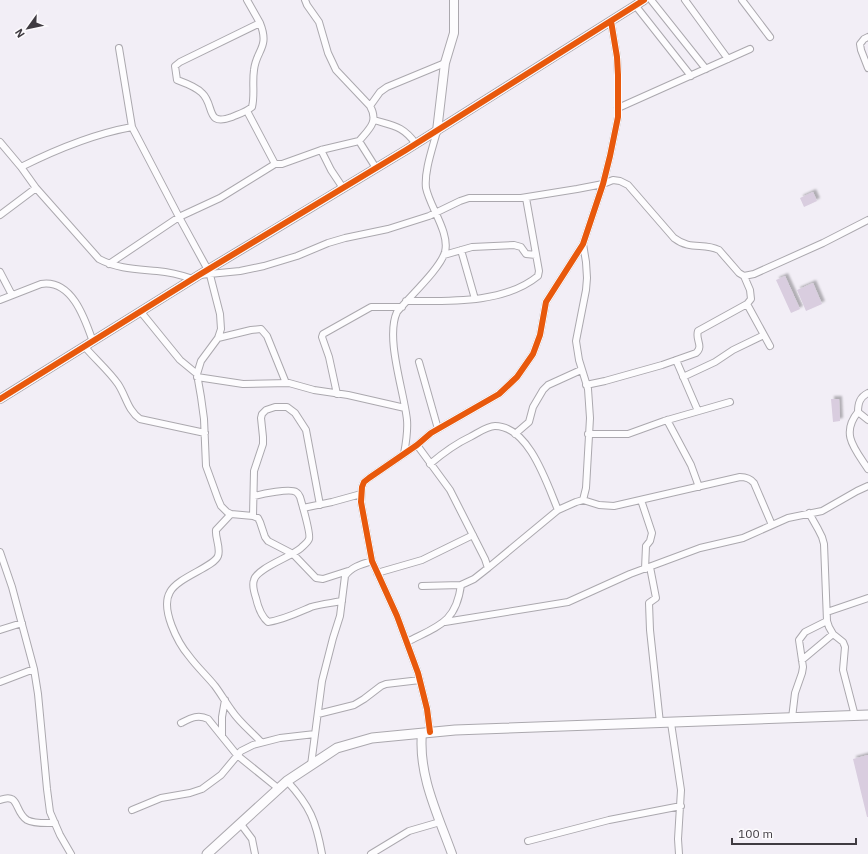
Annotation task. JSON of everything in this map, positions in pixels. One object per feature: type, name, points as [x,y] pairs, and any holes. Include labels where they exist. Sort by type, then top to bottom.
[{"type":"main road","points":[[207,854],[288,781],[337,748],[358,741],[383,736],[426,732],[868,715]]},
{"type":"street","points":[[247,0],[260,23],[264,32],[262,50],[254,65],[254,101],[252,107],[247,111],[226,119],[216,120],[201,91],[177,80],[175,66],[180,62],[260,23]]},
{"type":"street","points":[[109,264],[178,217],[220,198],[275,164],[290,162],[322,150],[359,141],[374,120],[374,113],[370,106],[336,70],[328,53],[319,22],[305,0]]},
{"type":"street","points":[[404,454],[407,428],[393,328],[394,319],[406,301],[433,271],[444,255],[446,246],[429,196],[426,181],[437,131],[445,63],[454,33],[454,0]]},
{"type":"street","points":[[209,273],[644,0]]},
{"type":"street","points":[[651,0],[706,69]]},
{"type":"street","points":[[685,0],[728,59]]},
{"type":"street","points":[[742,0],[770,37]]},
{"type":"street","points":[[635,5],[691,76]]},
{"type":"street","points":[[452,854],[430,796],[425,774],[421,748],[426,732],[427,709],[420,680],[392,603],[372,560],[365,529],[361,494],[362,487],[364,482],[438,429],[492,399],[517,377],[533,354],[549,296],[583,244],[603,184],[616,128],[618,108],[617,58],[611,21]]},
{"type":"street","points":[[868,37],[860,44],[868,68]]},
{"type":"street","points":[[119,48],[132,127],[178,217],[209,273],[221,318],[221,329],[218,338],[201,361],[197,376],[202,397],[206,466],[221,506],[227,512],[232,514],[253,516],[258,518],[268,541],[293,554],[316,578],[323,579],[348,571],[372,560]]},
{"type":"street","points":[[618,108],[750,49]]},
{"type":"street","points":[[370,106],[380,92],[387,87],[445,63]]},
{"type":"street","points":[[247,111],[275,164]]},
{"type":"street","points":[[374,120],[405,130],[416,144]]},
{"type":"street","points":[[21,167],[51,152],[91,136],[132,127]]},
{"type":"street","points":[[359,141],[376,168]]},
{"type":"street","points":[[0,142],[36,188],[99,259],[109,264],[124,268],[196,277]]},
{"type":"street","points":[[322,150],[331,170],[343,188]]},
{"type":"street","points":[[0,400],[196,277],[209,273],[240,271],[264,266],[297,256],[328,243],[388,229],[436,213],[469,198],[526,198],[603,184],[614,180],[628,185],[680,243],[687,246],[709,246],[719,250],[744,276],[751,299],[748,304],[698,331],[697,335],[700,346],[699,350],[691,355],[605,381],[586,385]]},
{"type":"street","points":[[0,215],[36,188]]},
{"type":"street","points":[[406,301],[446,302],[475,299],[512,292],[538,276],[539,271],[526,198]]},
{"type":"street","points":[[744,276],[754,274],[823,244],[868,220]]},
{"type":"street","points":[[583,244],[587,278],[576,341],[581,370],[590,397],[586,488],[583,500]]},
{"type":"street","points":[[444,255],[472,247],[514,245],[520,247],[526,254],[536,255]]},
{"type":"street","points":[[461,250],[475,299]]},
{"type":"street","points":[[0,272],[12,295]]},
{"type":"street","points":[[0,300],[42,284],[49,283],[58,285],[64,289],[83,314],[93,342]]},
{"type":"street","points":[[748,304],[770,346]]},
{"type":"street","points":[[337,394],[329,357],[322,337],[323,334],[371,307],[402,307]]},
{"type":"street","points":[[141,312],[176,356],[197,376],[243,384],[286,383],[405,408]]},
{"type":"street","points":[[218,338],[251,330],[261,330],[267,336],[286,383]]},
{"type":"street","points":[[684,377],[764,335]]},
{"type":"street","points":[[84,346],[118,384],[129,407],[140,419],[204,433]]},
{"type":"street","points":[[676,360],[698,411]]},
{"type":"street","points":[[419,362],[438,429]]},
{"type":"street","points":[[515,434],[529,422],[533,407],[543,390],[548,385],[581,370]]},
{"type":"street","points":[[868,394],[864,395],[860,400],[858,412],[850,425],[851,439],[854,448],[868,469]]},
{"type":"street","points":[[588,434],[628,434],[667,420],[730,402]]},
{"type":"street","points":[[253,516],[254,471],[263,437],[261,418],[262,414],[266,410],[275,407],[287,407],[295,413],[306,430],[320,505]]},
{"type":"street","points":[[858,412],[868,420]]},
{"type":"street","points":[[667,420],[691,466],[699,487]]},
{"type":"street","points":[[430,464],[450,448],[490,427],[496,426],[502,428],[522,438],[532,453],[558,510]]},
{"type":"street","points":[[417,445],[450,490],[485,559],[488,568]]},
{"type":"street","points":[[422,586],[461,585],[474,580],[558,510],[583,500],[607,506],[641,500],[740,477],[750,479],[754,483],[772,525]]},
{"type":"street","points":[[407,642],[445,622],[568,602],[647,568],[700,548],[736,541],[788,518],[822,511],[868,486]]},
{"type":"street","points":[[254,496],[295,491],[300,497],[310,536],[309,540],[293,554],[264,568],[256,576],[254,580],[254,593],[258,606],[265,619],[268,622],[290,616],[312,607],[342,601]]},
{"type":"street","points":[[303,508],[361,494]]},
{"type":"street","points":[[641,500],[652,533],[650,541],[645,549],[647,568],[656,598],[649,602],[650,630],[660,723]]},
{"type":"street","points":[[809,513],[822,537],[827,620],[833,634],[843,642],[845,647],[843,670],[855,716]]},
{"type":"street","points":[[232,514],[216,530],[219,552],[216,560],[177,584],[170,592],[167,604],[170,619],[180,643],[188,656],[216,687],[238,718],[261,742]]},
{"type":"street","points":[[377,573],[422,560],[473,535]]},
{"type":"street","points":[[1,556],[22,623],[34,669],[50,812],[71,854]]},
{"type":"street","points":[[311,765],[322,681],[340,616],[345,576],[348,571]]},
{"type":"street","points":[[445,622],[455,609],[461,585]]},
{"type":"street","points":[[827,612],[868,598]]},
{"type":"street","points":[[792,718],[796,687],[802,673],[799,640],[805,632],[827,620]]},
{"type":"street","points":[[0,630],[22,623]]},
{"type":"street","points":[[802,660],[833,634]]},
{"type":"street","points":[[0,682],[34,669]]},
{"type":"street","points":[[318,714],[354,705],[386,684],[420,680]]},
{"type":"street","points":[[222,736],[222,717],[225,700]]},
{"type":"street","points":[[855,716],[858,712],[868,710]]},
{"type":"street","points":[[181,723],[197,716],[203,716],[212,723],[237,755],[279,789]]},
{"type":"street","points":[[671,723],[681,790],[678,838],[679,854]]},
{"type":"street","points":[[132,810],[161,798],[190,793],[202,789],[221,775],[237,755],[246,748],[261,742],[280,738],[315,734]]},
{"type":"street","points":[[288,781],[304,800],[312,815],[316,825],[322,854]]},
{"type":"street","points":[[0,800],[7,797],[15,801],[23,817],[28,821],[55,823]]},
{"type":"street","points":[[528,841],[608,820],[681,806]]},
{"type":"street","points":[[371,854],[410,831],[440,822]]},
{"type":"street","points":[[240,823],[252,839],[255,854]]},
{"type":"building","points":[[813,192],[817,201],[804,207],[800,198]]},
{"type":"building","points":[[785,276],[800,309],[791,313],[776,280]]},
{"type":"building","points":[[813,283],[822,304],[806,311],[797,290]]},
{"type":"building","points":[[831,399],[839,399],[840,421],[833,422]]},
{"type":"building","points":[[868,755],[868,817],[867,817],[853,759]]},
{"type":"cycle path","points":[[0,399],[199,275],[406,150],[644,0]]},
{"type":"cycle path","points":[[430,732],[427,709],[418,673],[397,616],[372,561],[361,502],[362,487],[364,482],[369,478],[417,445],[431,433],[499,394],[517,377],[533,354],[540,335],[546,302],[583,244],[603,184],[610,156],[618,117],[617,57],[611,21]]}]
